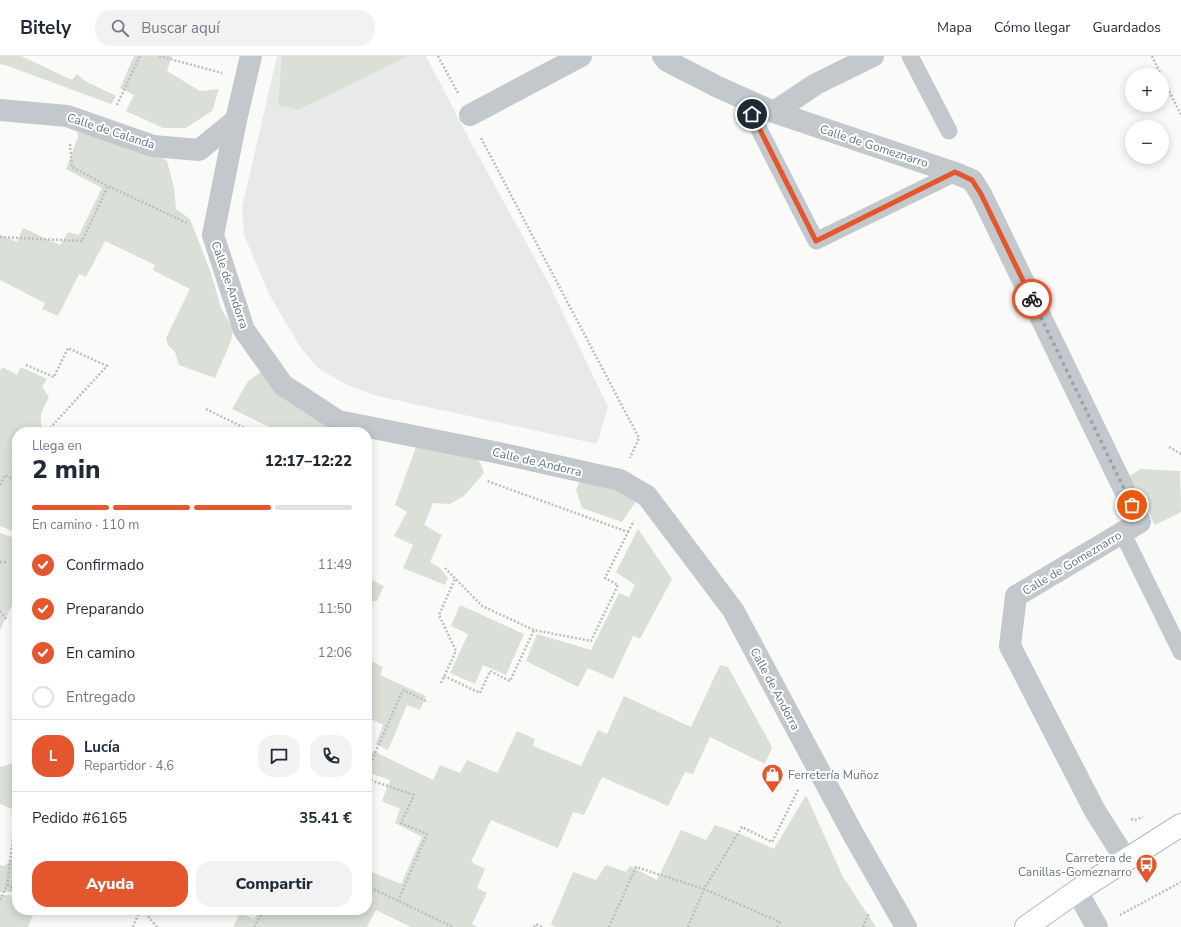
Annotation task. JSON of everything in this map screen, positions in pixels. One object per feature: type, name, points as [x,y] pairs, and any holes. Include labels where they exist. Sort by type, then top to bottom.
[{"type":"street","name":"Calle de Andorra","points":[[251,56],[236,120],[213,235],[244,330],[283,385],[338,420],[499,453],[620,480],[647,496],[733,610],[813,760],[906,927]]},
{"type":"street","points":[[470,115],[581,56]]},
{"type":"street","name":"Calle de Gomeznarro","points":[[663,56],[667,61],[744,100],[774,112],[955,172],[972,180],[981,194],[1140,522],[1016,596],[1010,646],[1095,811],[1126,860]]},
{"type":"street","points":[[774,112],[816,84],[845,62],[873,56]]},
{"type":"street","name":"Calle de Calanda","points":[[0,110],[67,116],[153,146],[199,150],[236,120]]},
{"type":"street","points":[[1026,927],[1077,891],[1181,826]]},
{"type":"street","points":[[1077,891],[1097,927]]},
{"type":"lane","points":[[910,56],[949,131]]},
{"type":"lane","points":[[744,100],[816,241],[955,172]]},
{"type":"lane","points":[[1122,532],[1181,652]]},
{"type":"path","points":[[124,89],[140,56]]},
{"type":"path","points":[[158,56],[222,73],[224,80]]},
{"type":"path","points":[[438,56],[639,438],[620,480]]},
{"type":"path","points":[[1152,56],[1158,68]]},
{"type":"path","points":[[1169,90],[1181,114]]},
{"type":"path","points":[[67,116],[72,167],[108,186],[213,235]]},
{"type":"path","points":[[0,237],[82,241],[108,186]]},
{"type":"path","points":[[26,365],[54,377],[68,348],[107,366],[51,427]]},
{"type":"path","points":[[206,409],[243,427]]},
{"type":"path","points":[[1169,447],[1181,454]]},
{"type":"path","points":[[0,485],[5,475],[12,478]]},
{"type":"path","points":[[445,568],[482,606],[534,630],[591,641],[618,584],[604,578],[628,532],[487,481]]},
{"type":"path","points":[[0,562],[6,562]]},
{"type":"path","points":[[441,683],[456,652],[439,615],[455,579]]},
{"type":"path","points":[[0,611],[7,620]]},
{"type":"path","points":[[444,676],[480,693],[490,671],[510,681],[534,630]]},
{"type":"path","points":[[372,760],[403,690],[428,702]]},
{"type":"path","points":[[688,927],[704,889],[742,827],[772,842],[813,760]]},
{"type":"path","points":[[372,781],[414,795],[401,823],[427,834],[398,901]]},
{"type":"path","points":[[0,900],[7,885],[12,846]]},
{"type":"path","points":[[609,927],[636,867],[704,889],[780,922],[777,927]]},
{"type":"path","points":[[1097,927],[1181,882]]},
{"type":"path","points":[[7,885],[12,888]]},
{"type":"path","points":[[372,888],[453,927]]},
{"type":"path","points":[[133,927],[139,915]]},
{"type":"path","points":[[146,915],[157,927]]},
{"type":"path","points":[[254,927],[261,915]]},
{"type":"path","points":[[863,927],[866,921]]},
{"type":"path","points":[[534,927],[536,924],[542,927]]},
{"type":"shaded area","points":[[0,56],[21,56],[72,80],[77,74],[85,81],[116,96],[111,104],[0,64]]},
{"type":"shaded area","points":[[134,56],[172,56],[167,71],[200,91],[219,89],[212,111],[186,128],[163,128],[126,111],[134,95],[120,88]]},
{"type":"shaded area","points":[[277,56],[426,56],[468,137],[549,284],[608,407],[597,444],[377,396],[347,385],[318,368],[301,348],[269,294],[244,235],[242,208]]},
{"type":"shaded area","points":[[282,56],[408,56],[298,110],[278,105]]},
{"type":"shaded area","points":[[77,128],[152,151],[167,161],[174,188],[176,209],[190,219],[211,273],[221,308],[233,329],[231,341],[215,378],[179,365],[175,352],[168,345],[166,338],[190,289],[153,270],[155,265],[105,241],[86,277],[79,274],[58,316],[42,309],[45,303],[0,280],[0,235],[17,242],[23,228],[60,245],[68,232],[79,235],[102,188],[66,169],[78,137]]},
{"type":"shaded area","points":[[2,367],[17,375],[21,367],[47,379],[42,387],[49,397],[44,406],[41,418],[42,427],[12,427],[12,531],[0,526],[0,371]]},
{"type":"shaded area","points":[[261,372],[338,427],[270,427],[232,409],[248,381]]},
{"type":"shaded area","points":[[417,444],[471,452],[481,464],[484,473],[464,496],[450,504],[433,503],[424,525],[442,535],[430,562],[440,568],[448,578],[445,585],[403,568],[413,545],[394,536],[407,512],[395,505]]},
{"type":"shaded area","points":[[1140,469],[1180,471],[1181,512],[1155,525],[1130,476]]},
{"type":"shaded area","points":[[582,476],[619,486],[636,501],[622,522],[582,508],[576,490]]},
{"type":"shaded area","points":[[638,529],[672,579],[640,639],[633,636],[613,679],[588,668],[578,687],[526,661],[537,634],[591,650],[619,593],[629,597],[635,585],[616,572]]},
{"type":"shaded area","points":[[0,533],[12,537],[12,605],[0,630]]},
{"type":"shaded area","points":[[372,580],[384,586],[377,601],[372,601]]},
{"type":"shaded area","points":[[460,605],[524,634],[506,675],[483,665],[475,684],[450,673],[468,634],[451,626]]},
{"type":"shaded area","points":[[372,662],[383,667],[380,675],[426,696],[420,710],[407,705],[388,750],[376,744],[383,725],[372,720]]},
{"type":"shaded area","points":[[720,665],[728,667],[772,747],[765,764],[710,737],[693,774],[685,772],[668,806],[602,777],[584,815],[573,812],[558,848],[491,820],[471,862],[485,869],[477,888],[487,893],[472,924],[478,927],[411,927],[376,910],[367,927],[233,927],[239,915],[245,915],[254,919],[257,915],[372,915],[372,872],[401,884],[422,837],[395,823],[400,809],[382,801],[390,780],[372,774],[373,751],[433,780],[440,765],[460,773],[467,760],[497,773],[517,731],[535,739],[533,746],[581,766],[598,730],[607,734],[624,696],[691,727]]},
{"type":"shaded area","points":[[12,763],[12,809],[0,804],[0,767]]},
{"type":"shaded area","points":[[806,795],[843,877],[876,927],[556,927],[551,924],[573,872],[596,880],[606,865],[626,872],[630,866],[657,880],[681,830],[706,840],[715,825],[743,835],[774,849]]},
{"type":"shaded area","points":[[12,859],[12,892],[0,892],[0,865],[4,866]]},
{"type":"shaded area","points":[[0,895],[12,896],[12,915],[33,915],[28,927],[0,927]]},
{"type":"way so far","points":[[1032,299],[1132,505]]},
{"type":"place","name":"Ferretería Muñoz","points":[[772,794]]},
{"type":"place","name":"Carretera de Canillas-Gomeznarro","points":[[1147,884]]},
{"type":"route","points":[[752,114],[816,241],[955,172],[972,180],[981,194],[1032,299]]}]
